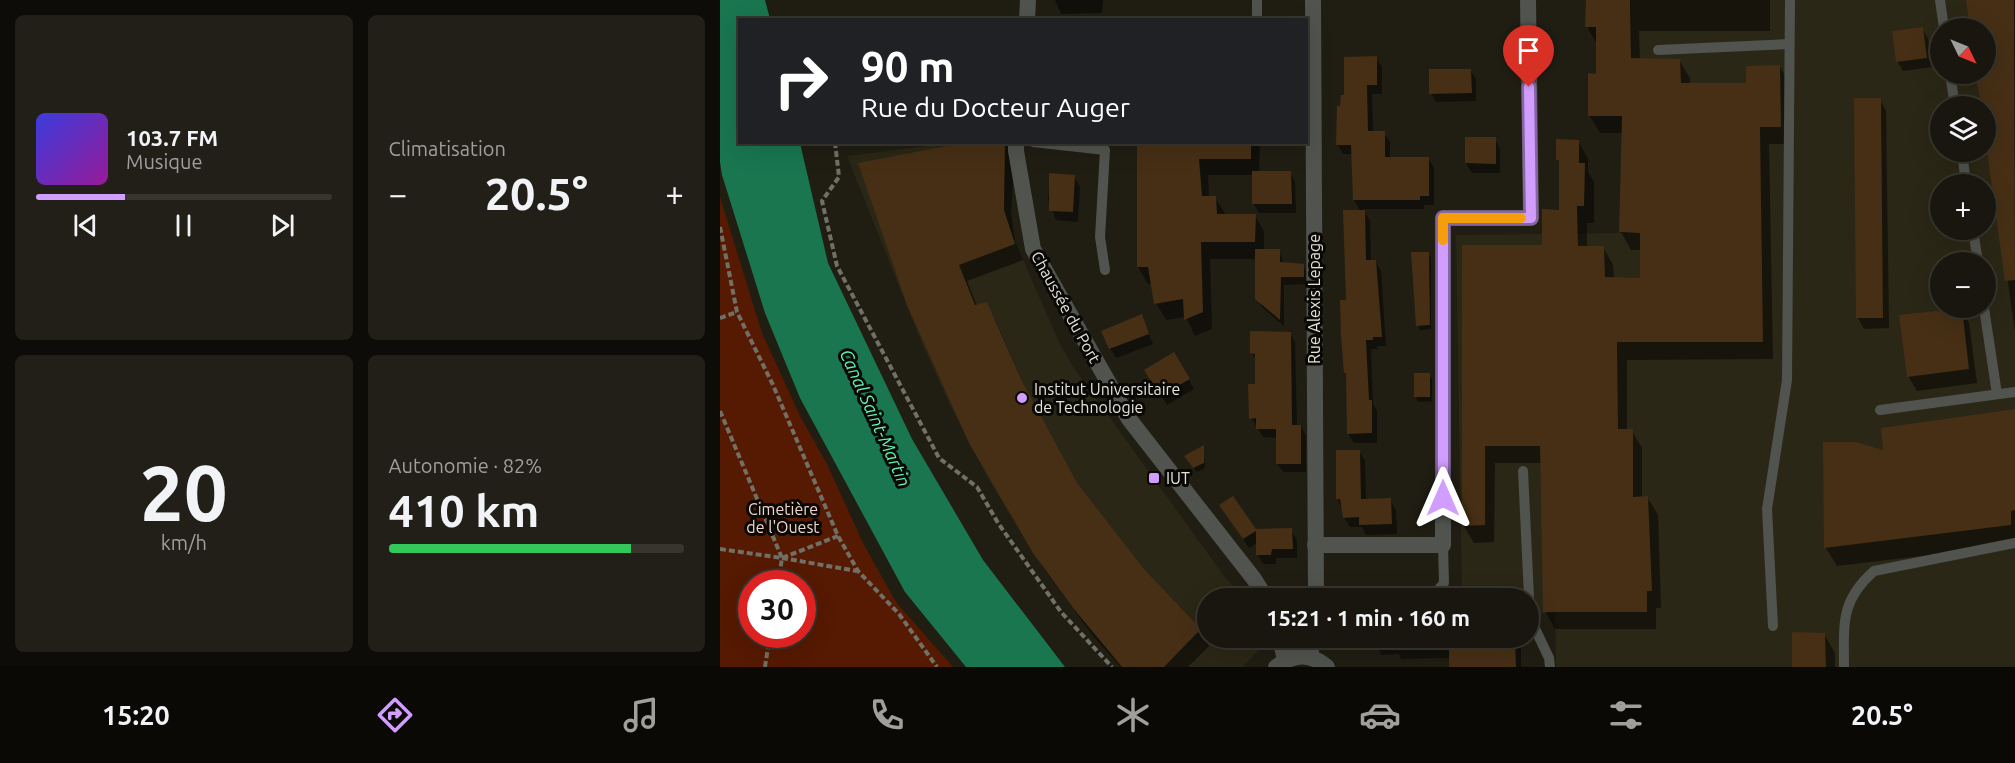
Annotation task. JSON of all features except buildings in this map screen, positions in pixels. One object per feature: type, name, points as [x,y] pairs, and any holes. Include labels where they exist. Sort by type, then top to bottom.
[{"type":"street","points":[[1027,18],[1028,0]]},
{"type":"street","name":"Rue Alexis Lepage","points":[[1313,0],[1316,588]]},
{"type":"street","points":[[1316,545],[1443,545],[1443,218],[1531,218],[1528,0]]},
{"type":"street","name":"Chaussée du Port","points":[[1016,144],[1032,249],[1129,419],[1260,588]]},
{"type":"street","points":[[1280,648],[1281,664],[1301,656],[1309,657],[1327,667]]},
{"type":"street","points":[[1309,657],[1311,648]]},
{"type":"lane","points":[[1257,0],[1257,18]]},
{"type":"lane","points":[[1773,626],[1767,508],[1787,380],[1790,0]]},
{"type":"lane","points":[[1940,0],[1943,18]]},
{"type":"lane","points":[[1658,50],[1789,44]]},
{"type":"lane","points":[[1069,144],[1105,146],[1101,237],[1105,270]]},
{"type":"lane","points":[[1986,318],[1997,394]]},
{"type":"lane","points":[[1880,410],[2015,392]]},
{"type":"lane","points":[[1523,471],[1530,618],[1549,658],[1550,667]]},
{"type":"lane","points":[[1844,667],[1845,617],[1857,586],[1874,570],[2015,543]]},
{"type":"lane","points":[[1440,588],[1444,583],[1443,545]]},
{"type":"path","points":[[835,144],[839,177],[822,201],[837,266],[939,458],[977,487],[998,523],[1061,612],[1112,667]]},
{"type":"path","points":[[720,227],[737,312],[773,385],[838,536],[858,571],[899,614],[937,667]]},
{"type":"path","points":[[720,318],[737,312]]},
{"type":"path","points":[[720,411],[782,558],[780,570]]},
{"type":"path","points":[[782,558],[838,536]]},
{"type":"path","points":[[720,549],[858,571]]},
{"type":"path","points":[[765,667],[768,648]]},
{"type":"shaded area","points":[[1631,0],[2015,0],[2015,667],[1556,667],[1555,613],[1539,613],[1539,588],[1462,588],[1456,235],[1632,233]]},
{"type":"shaded area","name":"Institut Universitaire de Technologie","points":[[944,144],[1006,144],[1003,196],[1007,223],[1059,342],[1074,368],[1234,588],[1197,588],[1197,648],[1260,648],[1243,667],[1122,667],[1073,608],[1033,553],[988,478],[951,407],[921,341],[847,156]]},
{"type":"green space","name":"Cimetière de l'Ouest","points":[[720,197],[762,333],[800,416],[827,464],[864,545],[896,602],[953,667],[720,667]]},
{"type":"water","name":"Canal Saint-Martin","points":[[720,0],[765,0],[770,18],[738,18],[738,144],[800,144],[828,263],[912,439],[983,560],[1065,667],[966,667],[905,592],[800,398],[765,313],[720,162]]},
{"type":"slow traffic","points":[[1443,240],[1443,218],[1521,218]]},
{"type":"place","name":"Institut Universitaire de Technologie","points":[[1022,398]]},
{"type":"place","name":"IUT","points":[[1154,478]]},
{"type":"route","points":[[1443,498],[1443,218],[1531,218],[1529,87]]}]
